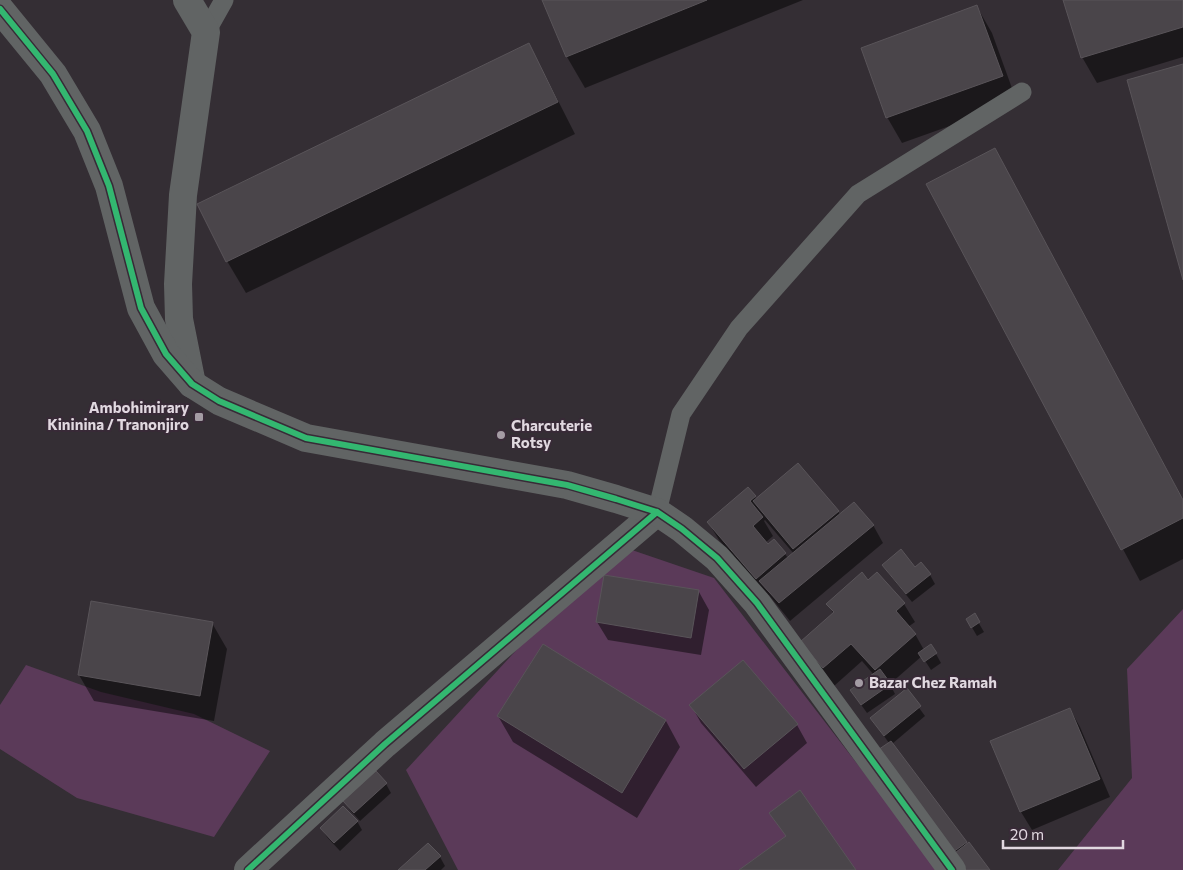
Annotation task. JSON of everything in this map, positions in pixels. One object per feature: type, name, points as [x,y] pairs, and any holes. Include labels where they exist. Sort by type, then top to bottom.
[{"type":"street","points":[[187,0],[206,32],[183,195],[178,284],[179,319],[192,384]]},
{"type":"street","points":[[0,9],[53,74],[87,131],[109,186],[141,308],[166,354],[192,384],[219,401],[306,438],[567,485],[616,498],[657,512],[682,529],[717,558],[758,603],[952,870]]},
{"type":"street","points":[[248,870],[384,744],[657,512]]},
{"type":"lane","points":[[206,32],[224,0]]},
{"type":"lane","points":[[657,512],[681,414],[739,328],[858,194],[1022,92]]},
{"type":"shaded area","points":[[629,549],[714,578],[939,870],[458,870],[406,770],[558,605]]},
{"type":"shaded area","points":[[1183,609],[1183,870],[1058,870],[1132,778],[1127,669]]},
{"type":"shaded area","points":[[26,665],[101,692],[194,714],[270,751],[214,837],[77,798],[0,749],[0,705]]},
{"type":"building","points":[[542,0],[707,0],[566,57]]},
{"type":"building","points":[[1063,0],[1183,0],[1183,27],[1081,58]]},
{"type":"building","points":[[977,5],[1003,76],[886,118],[861,48]]},
{"type":"building","points":[[529,43],[558,102],[226,262],[197,204]]},
{"type":"building","points":[[1183,64],[1183,280],[1127,80]]},
{"type":"building","points":[[995,148],[1183,500],[1183,518],[1121,550],[926,184]]},
{"type":"building","points":[[798,463],[839,511],[793,549],[753,501]]},
{"type":"building","points":[[748,487],[756,496],[750,501],[763,517],[753,526],[768,544],[774,539],[786,553],[756,579],[707,522]]},
{"type":"building","points":[[854,502],[874,525],[779,603],[759,581]]},
{"type":"building","points":[[901,549],[915,567],[921,562],[931,574],[906,594],[882,565]]},
{"type":"building","points":[[862,572],[868,580],[877,572],[905,603],[896,611],[916,634],[875,670],[851,644],[823,668],[800,642],[834,612],[826,604]]},
{"type":"building","points":[[604,575],[699,590],[691,638],[596,622]]},
{"type":"building","points":[[91,601],[213,622],[200,696],[78,675]]},
{"type":"building","points":[[975,613],[980,622],[971,628],[966,619]]},
{"type":"building","points":[[543,644],[666,720],[622,793],[497,716]]},
{"type":"building","points":[[931,644],[937,653],[924,662],[918,653]]},
{"type":"building","points":[[743,660],[798,724],[744,769],[689,705]]},
{"type":"building","points":[[880,669],[891,684],[861,705],[850,690]]},
{"type":"building","points":[[907,688],[921,706],[884,736],[870,718]]},
{"type":"building","points":[[1070,708],[1100,779],[1020,812],[990,741]]},
{"type":"building","points":[[891,741],[967,842],[949,855],[872,754]]},
{"type":"building","points":[[376,771],[387,783],[354,813],[343,801]]},
{"type":"building","points":[[800,790],[856,870],[739,870],[786,836],[769,813]]},
{"type":"building","points":[[343,806],[358,821],[334,843],[320,828]]},
{"type":"building","points":[[969,842],[990,870],[962,870],[951,856]]},
{"type":"building","points":[[428,843],[441,856],[425,870],[398,870]]},
{"type":"cycle path","points":[[0,9],[53,74],[87,131],[109,186],[141,308],[166,354],[192,384],[219,401],[306,438],[567,485],[657,512],[682,529],[717,558],[757,603],[952,870]]},
{"type":"cycle path","points":[[248,870],[385,744],[657,512]]},
{"type":"place","name":"Ambohimirary Kininina / Tranonjiro","points":[[199,417]]},
{"type":"place","name":"Charcuterie Rotsy","points":[[501,435]]},
{"type":"place","name":"Bazar Chez Ramah","points":[[859,683]]}]
